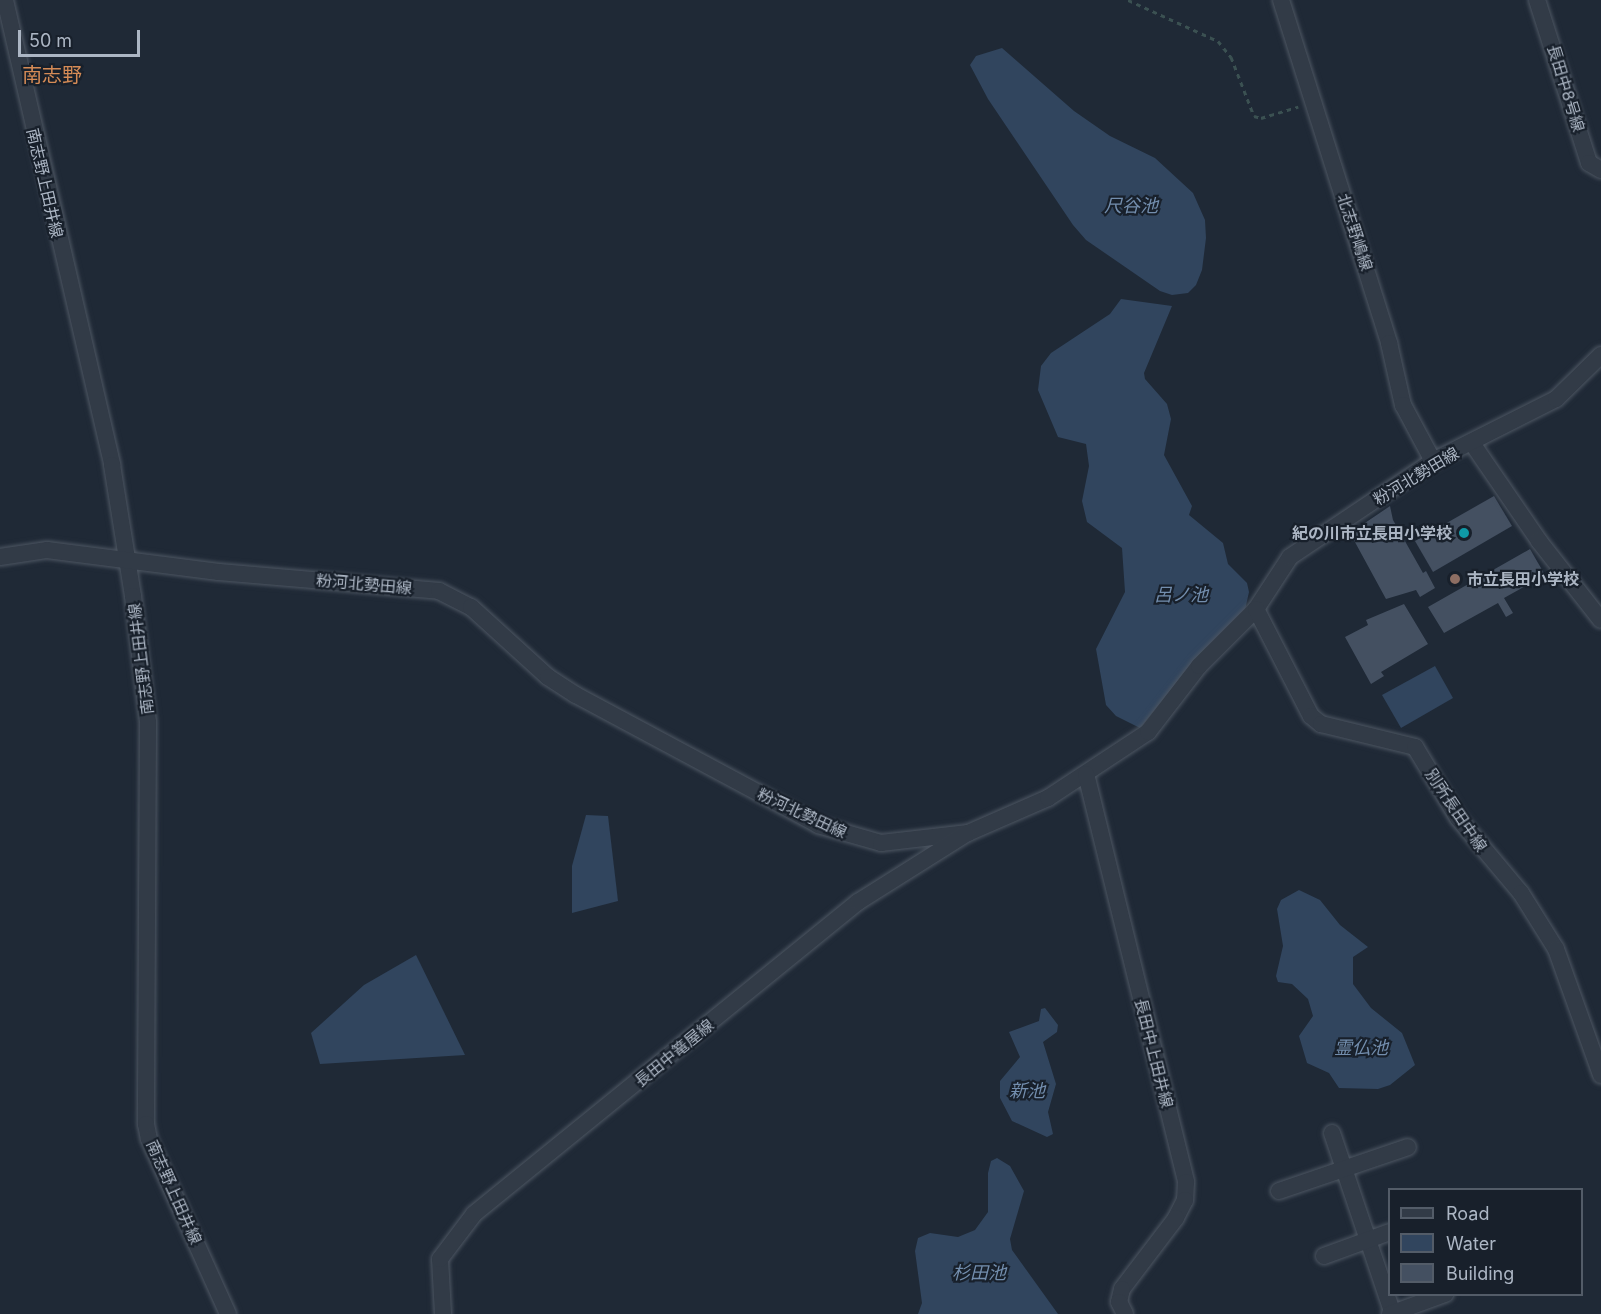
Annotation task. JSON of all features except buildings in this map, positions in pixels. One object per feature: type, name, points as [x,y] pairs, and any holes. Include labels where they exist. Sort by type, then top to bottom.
[{"type":"street","name":"南志野上田井線","points":[[5,0],[112,465],[128,560],[148,722],[146,1124],[149,1139],[228,1314]]},
{"type":"street","name":"北志野嶋線","points":[[1281,0],[1389,343],[1403,405],[1433,461]]},
{"type":"street","name":"長田中8号線","points":[[1537,0],[1588,163],[1601,170]]},
{"type":"street","name":"粉河北勢田線","points":[[0,557],[47,550],[452,595],[548,677],[576,695],[818,825],[881,843],[968,833],[1021,813],[1086,774],[1148,732],[1199,666],[1256,609],[1290,557],[1433,461],[1556,399],[1601,355]]},
{"type":"street","points":[[1472,443],[1539,541],[1601,620]]},
{"type":"street","name":"別所長田中線","points":[[1256,609],[1311,716],[1321,724],[1415,747],[1458,818],[1521,893],[1556,949],[1601,1075]]},
{"type":"street","name":"長田中上田井線","points":[[1086,774],[1186,1182],[1185,1200],[1176,1218],[1122,1289],[1119,1302],[1125,1314]]},
{"type":"street","name":"長田中篭屋線","points":[[443,1314],[440,1259],[474,1214],[858,902],[968,833]]},
{"type":"street","points":[[1332,1132],[1392,1314],[1440,1296]]},
{"type":"street","points":[[1279,1191],[1407,1147]]},
{"type":"street","points":[[1324,1256],[1388,1232]]},
{"type":"path","points":[[1128,0],[1218,41],[1232,57],[1254,116],[1261,118],[1313,102]]},
{"type":"water","name":"尺谷池","points":[[1002,48],[1074,111],[1110,136],[1155,158],[1193,193],[1205,220],[1206,238],[1202,270],[1196,285],[1188,293],[1172,295],[1160,291],[1086,240],[1073,225],[988,99],[970,65],[976,56]]},
{"type":"water","name":"呂ノ池","points":[[1121,299],[1172,306],[1144,373],[1145,379],[1167,404],[1171,419],[1164,455],[1192,506],[1189,515],[1223,543],[1228,564],[1247,583],[1249,592],[1245,610],[1199,655],[1140,728],[1116,716],[1106,705],[1096,649],[1125,592],[1122,548],[1087,522],[1082,501],[1089,466],[1086,444],[1058,437],[1038,390],[1041,366],[1051,353],[1110,314]]},
{"type":"water","points":[[1435,666],[1453,698],[1401,728],[1382,695]]},
{"type":"water","points":[[586,815],[608,816],[618,901],[572,913],[572,866]]},
{"type":"water","name":"霊仏池","points":[[1299,890],[1320,900],[1340,925],[1368,947],[1353,957],[1353,984],[1371,1008],[1402,1033],[1415,1065],[1390,1085],[1378,1089],[1339,1088],[1329,1073],[1307,1063],[1299,1036],[1313,1016],[1308,999],[1292,984],[1278,982],[1276,976],[1283,946],[1277,909],[1281,900]]},
{"type":"water","points":[[416,955],[465,1055],[320,1064],[311,1033],[364,985]]},
{"type":"water","name":"新池","points":[[1045,1008],[1058,1025],[1057,1032],[1043,1042],[1056,1084],[1048,1112],[1053,1134],[1047,1137],[1012,1121],[1000,1098],[1000,1081],[1020,1057],[1009,1032],[1039,1021],[1041,1009]]},
{"type":"water","name":"杉田池","points":[[997,1158],[1010,1166],[1024,1191],[1010,1239],[1012,1250],[1058,1314],[918,1314],[922,1303],[915,1251],[918,1238],[930,1233],[958,1237],[975,1230],[988,1212],[988,1173],[991,1161]]},
{"type":"place","name":"紀の川市立長田小学校","points":[[1464,533]]},
{"type":"place","name":"市立長田小学校","points":[[1455,579]]},
{"type":"district","name":"南志野","points":[[52,75]]}]
